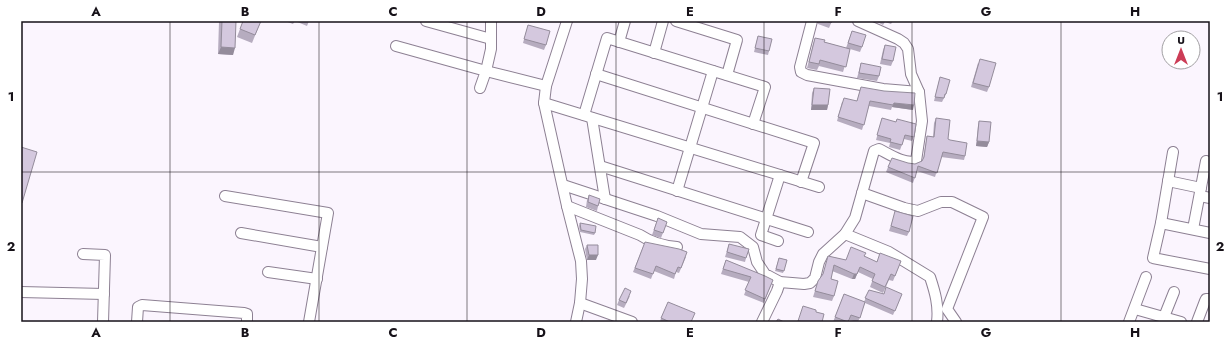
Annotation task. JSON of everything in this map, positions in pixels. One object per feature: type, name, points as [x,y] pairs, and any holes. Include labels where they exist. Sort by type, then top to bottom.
[{"type":"street","points":[[426,21],[492,39]]},
{"type":"street","points":[[480,88],[490,57],[492,39],[491,21]]},
{"type":"street","points":[[567,21],[546,86],[544,104],[581,261],[582,278],[580,304],[576,322]]},
{"type":"street","points":[[619,42],[625,21]]},
{"type":"street","points":[[654,53],[663,21]]},
{"type":"street","points":[[676,21],[737,40],[726,75]]},
{"type":"street","points":[[812,21],[800,67],[801,72],[807,75],[884,89],[919,92]]},
{"type":"street","points":[[563,185],[657,216],[701,234],[740,237],[753,247],[757,262],[765,274],[780,282],[810,283],[815,278],[819,262],[823,254],[845,234],[855,218],[872,154],[879,149],[904,161],[916,161],[922,121],[919,92],[911,74],[908,49],[898,39],[858,21]]},
{"type":"street","points":[[606,199],[600,166],[588,117],[596,74],[608,38],[765,87],[754,124]]},
{"type":"street","points":[[396,46],[486,72],[546,86]]},
{"type":"street","points":[[677,191],[713,71]]},
{"type":"street","points":[[596,74],[814,143],[801,182]]},
{"type":"street","points":[[544,104],[819,187]]},
{"type":"street","points":[[1173,152],[1161,223],[1153,259],[1210,269]]},
{"type":"street","points":[[1193,229],[1206,161]]},
{"type":"street","points":[[600,166],[808,232]]},
{"type":"street","points":[[778,241],[761,235],[780,175]]},
{"type":"street","points":[[1168,181],[1200,192],[1210,198]]},
{"type":"street","points":[[862,193],[904,208],[918,211],[941,202],[952,202],[983,217],[946,309],[956,322]]},
{"type":"street","points":[[225,196],[328,213],[309,322]]},
{"type":"street","points":[[567,206],[640,235],[650,242],[664,246],[677,247]]},
{"type":"street","points":[[1161,223],[1210,233]]},
{"type":"street","points":[[241,233],[322,247]]},
{"type":"street","points":[[845,234],[889,252],[930,277],[936,295],[938,314],[937,322]]},
{"type":"street","points":[[83,254],[105,255],[103,322]]},
{"type":"street","points":[[268,272],[316,278]]},
{"type":"street","points":[[1129,322],[1146,277]]},
{"type":"street","points":[[762,322],[780,282]]},
{"type":"street","points":[[21,292],[104,294]]},
{"type":"street","points":[[1164,317],[1174,292]]},
{"type":"street","points":[[1197,322],[1206,299],[1210,299]]},
{"type":"street","points":[[580,304],[632,322]]},
{"type":"street","points":[[137,322],[138,307],[142,305],[244,313],[247,314],[247,322]]},
{"type":"street","points":[[1134,309],[1181,322]]},
{"type":"building","points":[[222,21],[236,21],[235,48],[221,47]]},
{"type":"building","points":[[243,21],[261,21],[255,35],[240,29]]},
{"type":"building","points":[[528,25],[550,31],[546,45],[524,39]]},
{"type":"building","points":[[852,31],[866,35],[862,47],[848,43]]},
{"type":"building","points":[[758,36],[772,39],[769,51],[755,48]]},
{"type":"building","points":[[815,38],[850,49],[846,67],[820,60],[819,64],[809,62]]},
{"type":"building","points":[[885,45],[896,47],[893,61],[882,59]]},
{"type":"building","points":[[980,59],[996,63],[989,87],[973,83]]},
{"type":"building","points":[[861,63],[881,67],[879,76],[859,73]]},
{"type":"building","points":[[940,77],[950,80],[944,98],[935,97]]},
{"type":"building","points":[[861,87],[884,91],[915,93],[914,105],[894,103],[893,105],[870,101],[864,125],[838,117],[844,98],[857,101]]},
{"type":"building","points":[[814,88],[830,89],[828,105],[812,105]]},
{"type":"building","points":[[882,118],[896,122],[897,119],[916,124],[914,137],[905,135],[902,145],[890,142],[891,139],[877,135]]},
{"type":"building","points":[[936,118],[950,120],[948,139],[967,143],[965,156],[943,152],[937,173],[918,166],[915,178],[888,167],[892,158],[915,164],[922,161],[927,136],[934,137]]},
{"type":"building","points":[[979,121],[991,122],[989,142],[977,141]]},
{"type":"building","points":[[21,147],[37,152],[22,203],[21,203]]},
{"type":"building","points":[[589,195],[600,199],[598,206],[588,202]]},
{"type":"building","points":[[895,211],[913,216],[909,232],[891,226]]},
{"type":"building","points":[[658,218],[667,222],[663,233],[654,230]]},
{"type":"building","points":[[580,223],[596,226],[595,233],[581,230]]},
{"type":"building","points":[[645,242],[687,252],[681,268],[678,267],[675,274],[656,266],[653,274],[635,268]]},
{"type":"building","points":[[729,244],[749,249],[746,258],[727,252]]},
{"type":"building","points":[[587,245],[598,245],[598,255],[589,255]]},
{"type":"building","points":[[851,247],[866,253],[864,256],[877,262],[880,253],[901,261],[895,276],[891,274],[885,287],[872,281],[875,274],[860,267],[857,274],[854,274],[834,265],[831,279],[838,281],[834,296],[815,291],[818,281],[823,274],[828,256],[846,260]]},
{"type":"building","points":[[779,258],[787,260],[784,271],[776,269]]},
{"type":"building","points":[[726,260],[773,280],[765,299],[745,290],[751,277],[723,269]]},
{"type":"building","points":[[886,287],[902,294],[895,311],[865,298],[869,290],[884,294]]},
{"type":"building","points":[[625,288],[631,291],[626,303],[619,300]]},
{"type":"building","points":[[844,294],[865,302],[860,318],[851,315],[848,322],[835,317]]},
{"type":"building","points":[[668,302],[695,313],[691,322],[670,322],[661,318]]},
{"type":"building","points":[[803,306],[824,314],[822,322],[798,321]]},
{"type":"building","points":[[778,319],[784,322],[776,322]]}]
